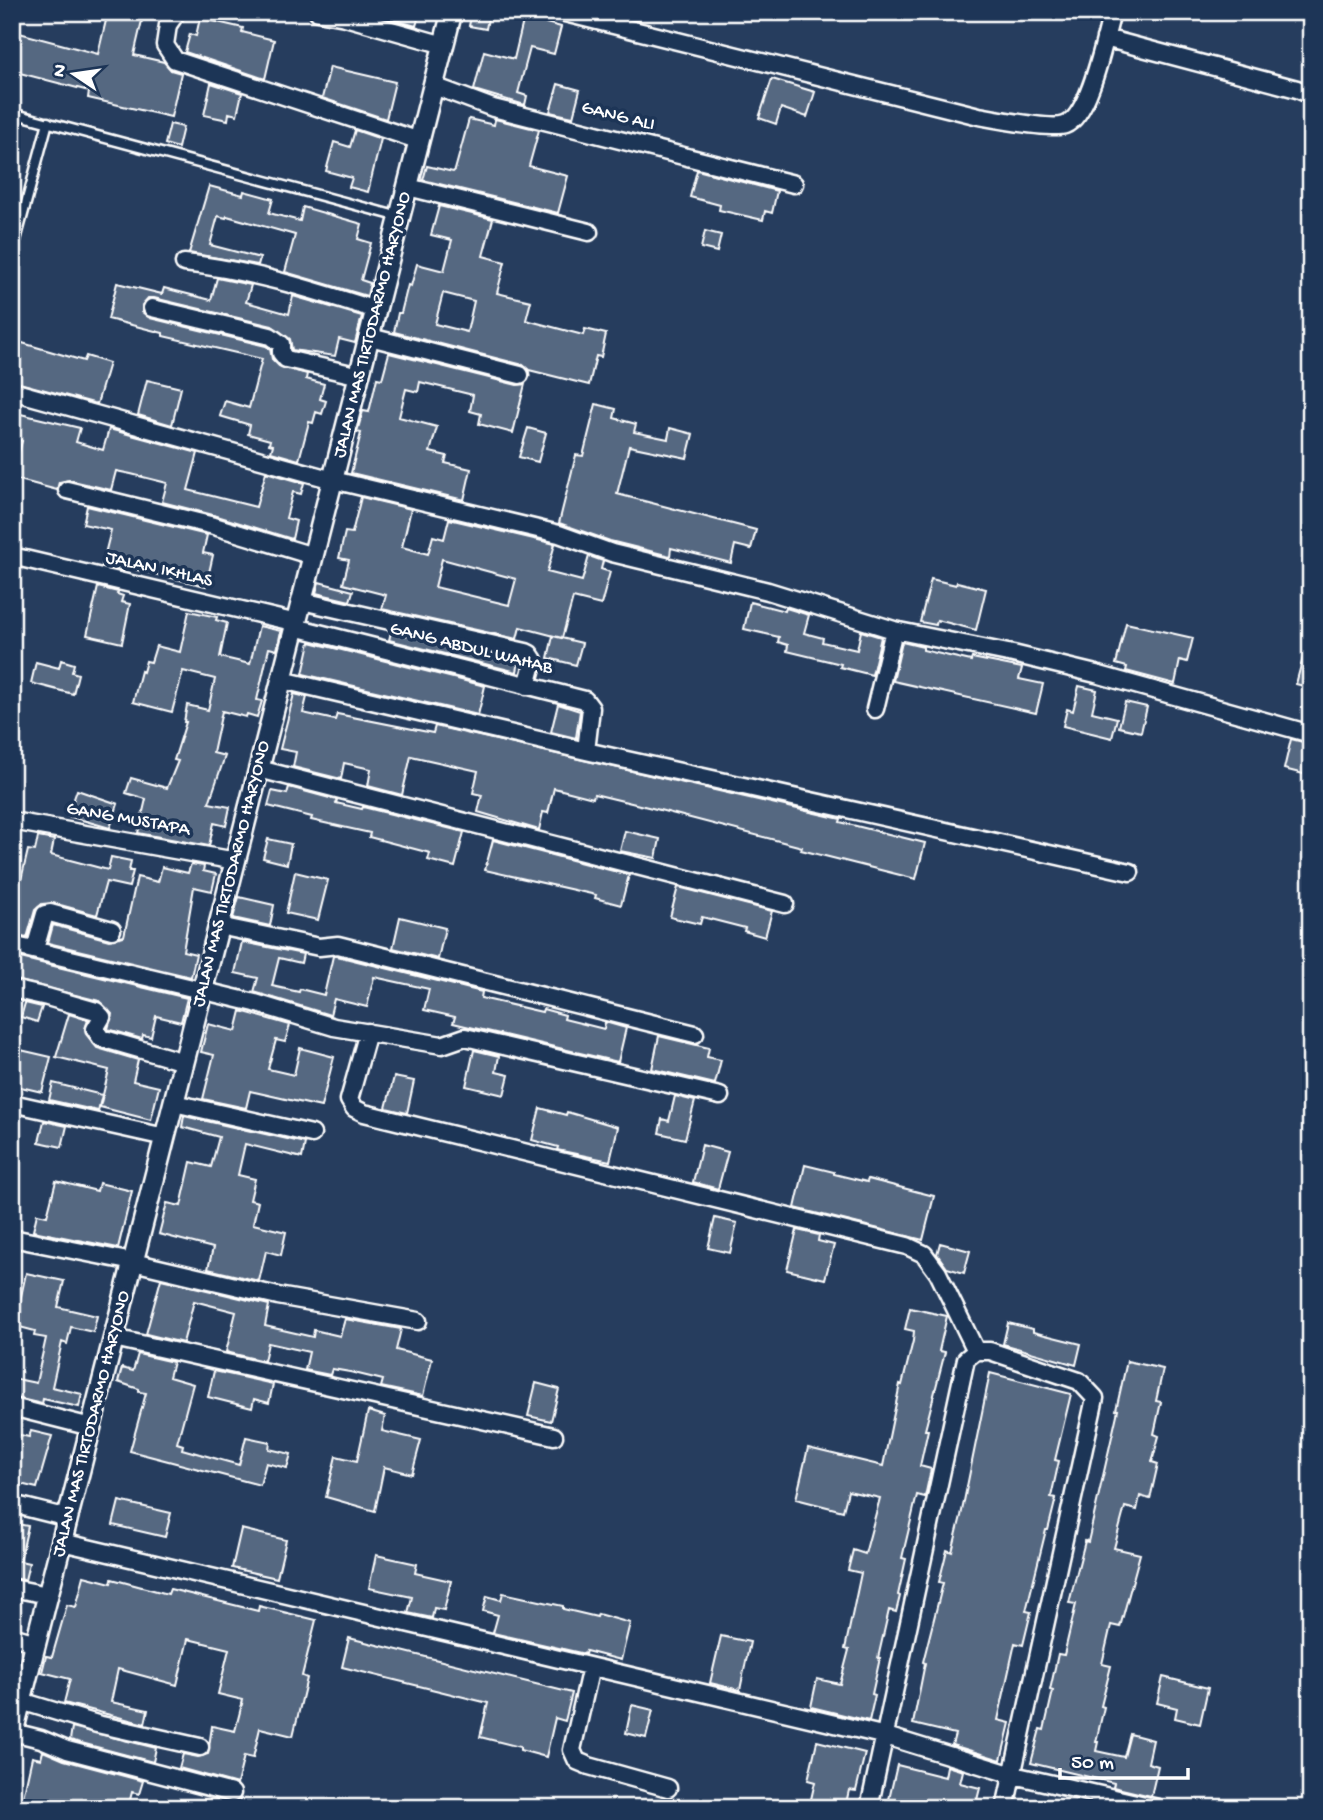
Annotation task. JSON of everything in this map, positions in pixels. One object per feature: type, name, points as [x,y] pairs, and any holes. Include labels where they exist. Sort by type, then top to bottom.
[{"type":"street","points":[[177,12],[169,25],[165,45],[175,60],[420,141]]},
{"type":"street","points":[[318,12],[444,44]]},
{"type":"street","name":"JALAN MAS TIRTODARMO HARYONO","points":[[13,1727],[452,12]]},
{"type":"street","points":[[561,12],[979,116],[1006,122],[1056,126],[1067,124],[1077,116],[1088,93],[1112,12]]},
{"type":"street","points":[[1105,38],[1311,95]]},
{"type":"street","name":"GANG ALI","points":[[434,86],[493,107],[794,184]]},
{"type":"street","points":[[408,187],[589,232]]},
{"type":"street","points":[[184,263],[221,267],[312,289],[376,310]]},
{"type":"street","points":[[152,308],[270,336],[281,344],[281,353],[286,359],[360,376]]},
{"type":"street","points":[[370,338],[520,375]]},
{"type":"street","points":[[12,391],[333,480],[559,534],[612,553],[768,591],[894,630],[1096,674],[1311,734]]},
{"type":"street","points":[[67,490],[214,526],[313,556]]},
{"type":"street","name":"JALAN IKHLAS","points":[[12,556],[296,625]]},
{"type":"street","points":[[302,601],[526,652],[534,660],[527,686]]},
{"type":"street","name":"GANG ABDUL WAHAB","points":[[296,625],[585,699],[591,708],[586,751]]},
{"type":"street","points":[[875,709],[894,630]]},
{"type":"street","points":[[282,680],[586,751],[1130,872]]},
{"type":"street","points":[[259,769],[785,904]]},
{"type":"street","name":"GANG MUSTAPA","points":[[12,821],[236,861]]},
{"type":"street","points":[[35,949],[45,914],[50,913],[112,930]]},
{"type":"street","points":[[219,926],[319,947],[338,945],[695,1034]]},
{"type":"street","points":[[12,945],[255,1003],[334,1027],[442,1045],[465,1037],[720,1096]]},
{"type":"street","points":[[12,989],[96,1011],[102,1017],[95,1029],[101,1038],[184,1062]]},
{"type":"street","points":[[368,1032],[349,1100],[354,1108],[364,1113],[907,1246],[924,1254],[938,1273],[976,1351]]},
{"type":"street","points":[[12,1103],[165,1138]]},
{"type":"street","points":[[174,1103],[312,1134]]},
{"type":"street","points":[[12,1238],[134,1262],[278,1296],[418,1321]]},
{"type":"street","points":[[114,1338],[554,1436]]},
{"type":"street","points":[[870,1808],[966,1359],[976,1351],[1012,1356],[1079,1381],[1096,1398],[1005,1808]]},
{"type":"street","points":[[12,1407],[91,1427]]},
{"type":"street","points":[[12,1504],[68,1518]]},
{"type":"street","points":[[62,1542],[886,1736],[1013,1775],[1158,1808]]},
{"type":"street","points":[[12,1588],[48,1595]]},
{"type":"street","points":[[12,1636],[36,1643]]},
{"type":"street","points":[[591,1667],[572,1750],[577,1761],[667,1788]]},
{"type":"street","points":[[21,1701],[97,1724],[200,1747]]},
{"type":"street","points":[[13,1727],[67,1750],[232,1793]]},
{"type":"lane","points":[[12,113],[400,217]]},
{"type":"lane","points":[[12,255],[48,122]]},
{"type":"building","points":[[108,12],[144,12],[134,55],[164,62],[171,70],[181,73],[171,117],[88,98],[89,91],[12,71],[12,31],[98,54]]},
{"type":"building","points":[[367,12],[420,12],[416,26]]},
{"type":"building","points":[[472,12],[489,13],[486,29],[469,26]]},
{"type":"building","points":[[524,17],[561,27],[554,54],[530,48],[518,93],[527,96],[525,105],[474,90],[484,51],[514,59]]},
{"type":"building","points":[[200,18],[243,28],[242,32],[274,40],[265,79],[185,52],[190,34],[196,36]]},
{"type":"building","points":[[330,67],[395,82],[386,119],[322,98]]},
{"type":"building","points":[[772,79],[815,92],[807,117],[781,108],[776,124],[759,118]]},
{"type":"building","points":[[211,83],[242,93],[237,115],[229,113],[228,120],[204,115]]},
{"type":"building","points":[[558,84],[580,90],[573,117],[550,112]]},
{"type":"building","points":[[469,119],[494,125],[495,119],[539,130],[529,166],[568,176],[558,213],[423,180],[427,166],[453,172],[455,170]]},
{"type":"building","points":[[170,124],[183,127],[178,148],[165,144]]},
{"type":"building","points":[[355,130],[381,139],[368,192],[349,187],[352,178],[326,171],[334,142],[350,147]]},
{"type":"building","points":[[697,170],[777,191],[772,213],[765,211],[763,220],[719,210],[720,205],[690,197]]},
{"type":"building","points":[[209,186],[273,199],[269,213],[300,221],[303,207],[362,224],[358,239],[371,243],[361,280],[370,283],[367,296],[285,272],[295,235],[227,216],[218,216],[210,245],[260,258],[258,265],[189,253]]},
{"type":"building","points":[[439,206],[493,219],[483,256],[505,262],[497,293],[531,301],[526,320],[583,335],[585,329],[606,334],[601,357],[596,356],[589,385],[394,332],[398,313],[401,313],[417,264],[444,271],[452,240],[431,235]],"holes":[[[443,293],[474,301],[467,332],[435,324]]]},
{"type":"building","points":[[705,231],[721,235],[717,252],[701,248]]},
{"type":"building","points":[[217,278],[251,285],[246,302],[289,314],[293,296],[362,316],[355,343],[339,339],[335,356],[292,350],[290,339],[272,326],[154,298],[148,298],[142,305],[142,312],[150,318],[266,346],[279,366],[307,374],[306,379],[324,384],[320,399],[326,401],[322,414],[316,412],[313,423],[309,422],[299,460],[271,452],[273,445],[269,444],[270,440],[248,434],[250,425],[220,416],[225,401],[249,408],[262,359],[163,336],[163,333],[108,319],[117,283],[162,294],[164,288],[211,300]]},
{"type":"building","points":[[12,340],[84,361],[86,356],[109,363],[97,404],[12,381]]},
{"type":"building","points":[[389,353],[517,385],[525,384],[513,433],[479,424],[481,414],[470,411],[473,395],[420,382],[418,392],[406,389],[399,417],[437,427],[430,452],[447,456],[445,463],[471,469],[464,500],[351,473],[361,433],[357,432],[363,411],[369,412],[377,378],[382,379]]},
{"type":"building","points":[[147,380],[181,388],[172,425],[138,415]]},
{"type":"building","points":[[596,404],[616,409],[614,418],[636,424],[634,432],[668,439],[670,428],[693,434],[687,458],[629,446],[617,494],[756,530],[751,549],[735,545],[731,563],[671,548],[670,556],[610,541],[559,523],[576,455],[583,456]]},
{"type":"building","points":[[12,412],[80,428],[76,442],[103,450],[109,429],[198,453],[188,490],[256,507],[266,472],[304,483],[301,494],[293,492],[286,518],[296,521],[292,539],[162,502],[167,483],[131,474],[116,471],[111,490],[69,480],[59,482],[57,490],[12,478],[22,441],[12,438]]},
{"type":"building","points":[[528,428],[546,433],[538,462],[519,457]]},
{"type":"building","points":[[361,497],[411,509],[402,547],[428,554],[433,536],[444,539],[449,519],[555,544],[547,572],[582,581],[589,556],[603,561],[601,569],[610,572],[601,605],[573,598],[562,638],[520,627],[517,639],[382,609],[386,595],[343,584],[349,560],[339,558],[345,532],[352,533]],"holes":[[[442,559],[516,579],[509,605],[435,587]]]},
{"type":"building","points":[[87,506],[207,535],[203,553],[213,555],[206,586],[124,567],[123,571],[102,566],[111,530],[83,524]]},
{"type":"building","points":[[931,579],[986,589],[976,630],[937,620],[936,625],[920,622]]},
{"type":"building","points":[[319,582],[353,591],[350,601],[316,593]]},
{"type":"building","points":[[98,587],[118,592],[117,594],[123,596],[121,602],[130,604],[122,643],[87,635]]},
{"type":"building","points":[[750,602],[809,615],[804,633],[823,638],[822,642],[857,650],[861,631],[881,637],[872,675],[840,667],[841,664],[787,651],[788,645],[778,642],[779,637],[744,629]]},
{"type":"building","points":[[189,611],[217,617],[216,620],[227,623],[220,657],[250,664],[259,626],[281,631],[277,650],[269,648],[257,700],[262,701],[257,717],[222,711],[213,753],[225,756],[209,803],[230,807],[226,826],[214,823],[209,846],[138,833],[146,799],[126,793],[131,778],[167,788],[178,761],[174,760],[186,722],[187,705],[208,710],[215,679],[183,671],[172,712],[133,702],[141,671],[143,672],[146,661],[151,662],[156,646],[180,652]]},
{"type":"building","points":[[1126,623],[1193,638],[1187,662],[1180,660],[1175,684],[1126,671],[1127,667],[1116,664]]},
{"type":"building","points":[[391,632],[519,661],[517,672],[389,640]]},
{"type":"building","points":[[553,636],[582,643],[576,665],[548,658]]},
{"type":"building","points":[[310,642],[485,686],[478,715],[303,674]]},
{"type":"building","points":[[902,642],[923,647],[923,650],[971,661],[972,658],[1022,668],[1019,679],[1043,684],[1036,713],[893,681]]},
{"type":"building","points":[[1306,646],[1311,646],[1311,688],[1296,684]]},
{"type":"building","points":[[61,660],[74,664],[72,672],[78,674],[73,694],[31,683],[36,662],[59,668]]},
{"type":"building","points":[[1079,686],[1097,690],[1092,712],[1117,718],[1112,738],[1063,726],[1067,709],[1073,711]]},
{"type":"building","points":[[294,694],[307,697],[303,713],[335,720],[337,714],[433,733],[435,726],[841,819],[840,822],[925,843],[916,879],[652,808],[594,794],[593,798],[554,788],[548,813],[543,812],[539,830],[478,812],[482,795],[473,793],[478,771],[411,756],[402,795],[368,786],[371,769],[344,763],[341,779],[293,767],[296,752],[280,749]]},
{"type":"building","points":[[1125,702],[1147,707],[1141,732],[1119,727]]},
{"type":"building","points":[[558,704],[580,711],[576,738],[551,732]]},
{"type":"building","points":[[1291,739],[1311,744],[1311,776],[1284,769]]},
{"type":"building","points":[[289,787],[337,800],[336,803],[464,832],[455,867],[428,860],[430,853],[369,837],[370,833],[311,820],[312,817],[268,806],[272,791],[287,794]]},
{"type":"building","points":[[77,790],[118,804],[110,828],[68,816]]},
{"type":"building","points":[[625,831],[660,839],[656,858],[620,851]]},
{"type":"building","points":[[38,837],[54,840],[51,855],[108,870],[111,857],[131,861],[129,871],[133,871],[129,887],[106,882],[97,915],[53,903],[42,904],[35,910],[27,938],[12,935],[12,878],[21,880],[28,850],[35,851]]},
{"type":"building","points":[[268,839],[291,844],[287,864],[263,858]]},
{"type":"building","points":[[493,840],[629,875],[621,905],[595,898],[596,895],[485,870]]},
{"type":"building","points":[[191,864],[204,866],[203,871],[216,874],[212,891],[194,887],[183,951],[196,954],[191,977],[48,943],[53,925],[109,940],[124,936],[137,877],[158,882],[162,867],[188,873]]},
{"type":"building","points":[[295,872],[328,880],[318,920],[286,913]]},
{"type":"building","points":[[678,887],[772,911],[765,937],[744,931],[745,928],[702,917],[700,924],[670,917]]},
{"type":"building","points":[[239,897],[274,905],[270,926],[233,918]]},
{"type":"building","points":[[400,917],[445,928],[438,959],[393,948]]},
{"type":"building","points":[[242,942],[303,954],[301,963],[279,958],[272,986],[324,995],[333,956],[337,956],[482,992],[481,998],[542,1012],[543,1009],[565,1015],[564,1019],[604,1029],[605,1022],[626,1028],[618,1062],[453,1023],[455,1017],[424,1010],[429,989],[374,977],[367,1007],[334,999],[330,1015],[254,992],[258,978],[235,973]]},
{"type":"building","points":[[12,956],[187,998],[181,1022],[156,1016],[151,1037],[143,1035],[142,1039],[108,1029],[112,1014],[99,1001],[12,979]]},
{"type":"building","points":[[25,1003],[42,1007],[37,1022],[21,1017]]},
{"type":"building","points":[[241,1011],[290,1025],[285,1042],[276,1040],[268,1069],[294,1075],[300,1048],[334,1057],[321,1107],[250,1091],[246,1108],[203,1099],[214,1055],[201,1052],[208,1024],[236,1031]]},
{"type":"building","points":[[69,1014],[88,1020],[86,1034],[97,1048],[138,1060],[133,1081],[159,1087],[151,1120],[100,1107],[109,1070],[56,1057]]},
{"type":"building","points":[[659,1036],[709,1048],[707,1057],[721,1060],[715,1084],[652,1069]]},
{"type":"building","points":[[12,1048],[51,1057],[42,1092],[12,1085]]},
{"type":"building","points":[[474,1050],[499,1056],[496,1072],[509,1075],[504,1095],[466,1086]]},
{"type":"building","points":[[394,1077],[414,1081],[407,1113],[386,1108]]},
{"type":"building","points":[[53,1083],[102,1095],[98,1111],[49,1100]]},
{"type":"building","points":[[675,1096],[695,1101],[685,1139],[659,1133],[662,1119],[669,1121]]},
{"type":"building","points":[[540,1108],[566,1115],[567,1112],[618,1127],[610,1161],[557,1150],[558,1147],[532,1140]]},
{"type":"building","points":[[184,1116],[305,1143],[302,1158],[245,1144],[238,1175],[255,1179],[250,1200],[258,1202],[253,1224],[286,1232],[281,1255],[266,1251],[259,1281],[208,1269],[213,1248],[159,1234],[167,1203],[181,1206],[191,1162],[211,1167],[219,1137],[182,1127]]},
{"type":"building","points":[[44,1121],[67,1126],[62,1147],[39,1142]]},
{"type":"building","points":[[702,1145],[728,1152],[718,1189],[693,1182]]},
{"type":"building","points":[[805,1165],[934,1196],[923,1240],[795,1208]]},
{"type":"building","points":[[56,1181],[97,1191],[99,1183],[132,1191],[118,1248],[33,1231],[37,1214],[47,1216]]},
{"type":"building","points":[[715,1218],[737,1223],[730,1253],[708,1248]]},
{"type":"building","points":[[797,1230],[819,1235],[818,1241],[834,1245],[825,1279],[787,1270]]},
{"type":"building","points":[[940,1243],[970,1251],[964,1273],[947,1268],[937,1254]]},
{"type":"building","points":[[26,1273],[64,1281],[58,1307],[97,1316],[93,1332],[71,1327],[67,1344],[62,1342],[52,1387],[82,1394],[79,1407],[43,1399],[42,1404],[12,1397],[12,1378],[36,1383],[46,1338],[34,1336],[35,1331],[12,1325],[12,1304],[19,1306]]},
{"type":"building","points":[[161,1279],[269,1305],[265,1326],[313,1337],[314,1330],[340,1336],[345,1319],[401,1329],[396,1350],[432,1359],[423,1396],[381,1387],[383,1380],[350,1372],[332,1369],[330,1375],[305,1370],[309,1352],[268,1343],[264,1361],[226,1352],[236,1312],[194,1301],[183,1343],[146,1334]]},
{"type":"building","points":[[910,1308],[947,1316],[939,1351],[945,1352],[925,1430],[928,1430],[920,1466],[931,1469],[925,1497],[917,1495],[902,1558],[906,1559],[898,1595],[900,1596],[896,1612],[889,1610],[878,1658],[872,1694],[875,1695],[869,1721],[811,1707],[817,1679],[840,1684],[849,1650],[845,1649],[861,1573],[848,1570],[853,1550],[865,1554],[880,1498],[848,1491],[843,1511],[796,1499],[808,1448],[883,1466],[900,1384],[902,1385],[913,1341],[914,1331],[905,1329]]},
{"type":"building","points":[[1008,1323],[1081,1344],[1076,1365],[1003,1344]]},
{"type":"building","points":[[138,1354],[173,1362],[169,1377],[193,1384],[177,1443],[183,1445],[182,1449],[239,1465],[246,1437],[270,1442],[269,1449],[291,1454],[287,1468],[266,1463],[260,1485],[130,1451],[146,1393],[118,1382],[122,1368],[133,1371]]},
{"type":"building","points":[[1127,1361],[1163,1369],[1156,1401],[1161,1402],[1154,1434],[1159,1436],[1152,1462],[1158,1464],[1150,1499],[1140,1496],[1137,1510],[1125,1507],[1114,1548],[1140,1554],[1120,1627],[1111,1625],[1102,1664],[1111,1666],[1101,1706],[1104,1707],[1096,1751],[1124,1757],[1130,1734],[1153,1740],[1148,1763],[1158,1766],[1151,1796],[1113,1787],[1114,1783],[1031,1763],[1040,1729],[1044,1730],[1058,1654],[1064,1655],[1076,1604],[1069,1603],[1085,1541],[1088,1542]]},
{"type":"building","points":[[214,1371],[273,1384],[269,1403],[254,1399],[252,1408],[208,1397]]},
{"type":"building","points":[[990,1373],[1071,1394],[1055,1460],[1059,1461],[1051,1497],[1056,1498],[1026,1611],[1031,1612],[1023,1645],[1015,1643],[998,1720],[1010,1723],[1001,1760],[952,1745],[955,1734],[913,1724],[925,1663],[923,1662],[943,1583],[939,1582],[947,1550],[952,1552],[961,1516]]},
{"type":"building","points":[[536,1383],[559,1389],[551,1421],[528,1416]]},
{"type":"building","points":[[368,1411],[385,1416],[382,1431],[421,1440],[412,1474],[384,1467],[375,1511],[326,1497],[336,1456],[357,1461]]},
{"type":"building","points":[[31,1431],[52,1436],[37,1488],[12,1482],[12,1433],[29,1437]]},
{"type":"building","points":[[119,1501],[171,1513],[165,1537],[113,1525]]},
{"type":"building","points":[[12,1523],[28,1526],[20,1561],[29,1563],[25,1580],[12,1578]]},
{"type":"building","points":[[241,1529],[286,1540],[277,1578],[232,1568]]},
{"type":"building","points":[[376,1555],[417,1564],[415,1573],[451,1581],[444,1610],[434,1608],[432,1618],[408,1613],[412,1597],[369,1588]]},
{"type":"building","points":[[84,1576],[111,1583],[112,1579],[168,1594],[170,1589],[258,1611],[259,1606],[316,1620],[302,1676],[307,1678],[293,1736],[260,1728],[253,1758],[244,1756],[237,1784],[179,1768],[183,1754],[198,1757],[208,1754],[212,1726],[235,1731],[243,1700],[218,1694],[229,1649],[188,1639],[177,1685],[118,1669],[111,1702],[148,1710],[145,1724],[64,1703],[70,1679],[42,1672],[46,1656],[52,1657],[67,1605],[76,1607]]},
{"type":"building","points":[[503,1593],[630,1623],[621,1660],[493,1633],[498,1615],[483,1611],[487,1596],[501,1600]]},
{"type":"building","points":[[721,1636],[750,1642],[740,1690],[710,1683]]},
{"type":"building","points":[[349,1638],[572,1693],[565,1721],[555,1718],[546,1757],[480,1737],[488,1703],[342,1667]]},
{"type":"building","points":[[1163,1677],[1208,1688],[1200,1724],[1175,1718],[1177,1708],[1157,1703]]},
{"type":"building","points":[[632,1705],[653,1710],[646,1738],[626,1733]]},
{"type":"building","points":[[72,1727],[156,1748],[153,1762],[70,1740]]},
{"type":"building","points":[[817,1741],[865,1753],[856,1791],[849,1790],[845,1808],[809,1808],[815,1782],[808,1780]]},
{"type":"building","points":[[43,1751],[64,1760],[143,1781],[139,1794],[132,1792],[128,1808],[46,1808],[22,1802],[32,1757],[41,1759]]},
{"type":"building","points":[[897,1765],[945,1777],[947,1766],[963,1771],[960,1783],[980,1788],[975,1808],[887,1808]]}]
